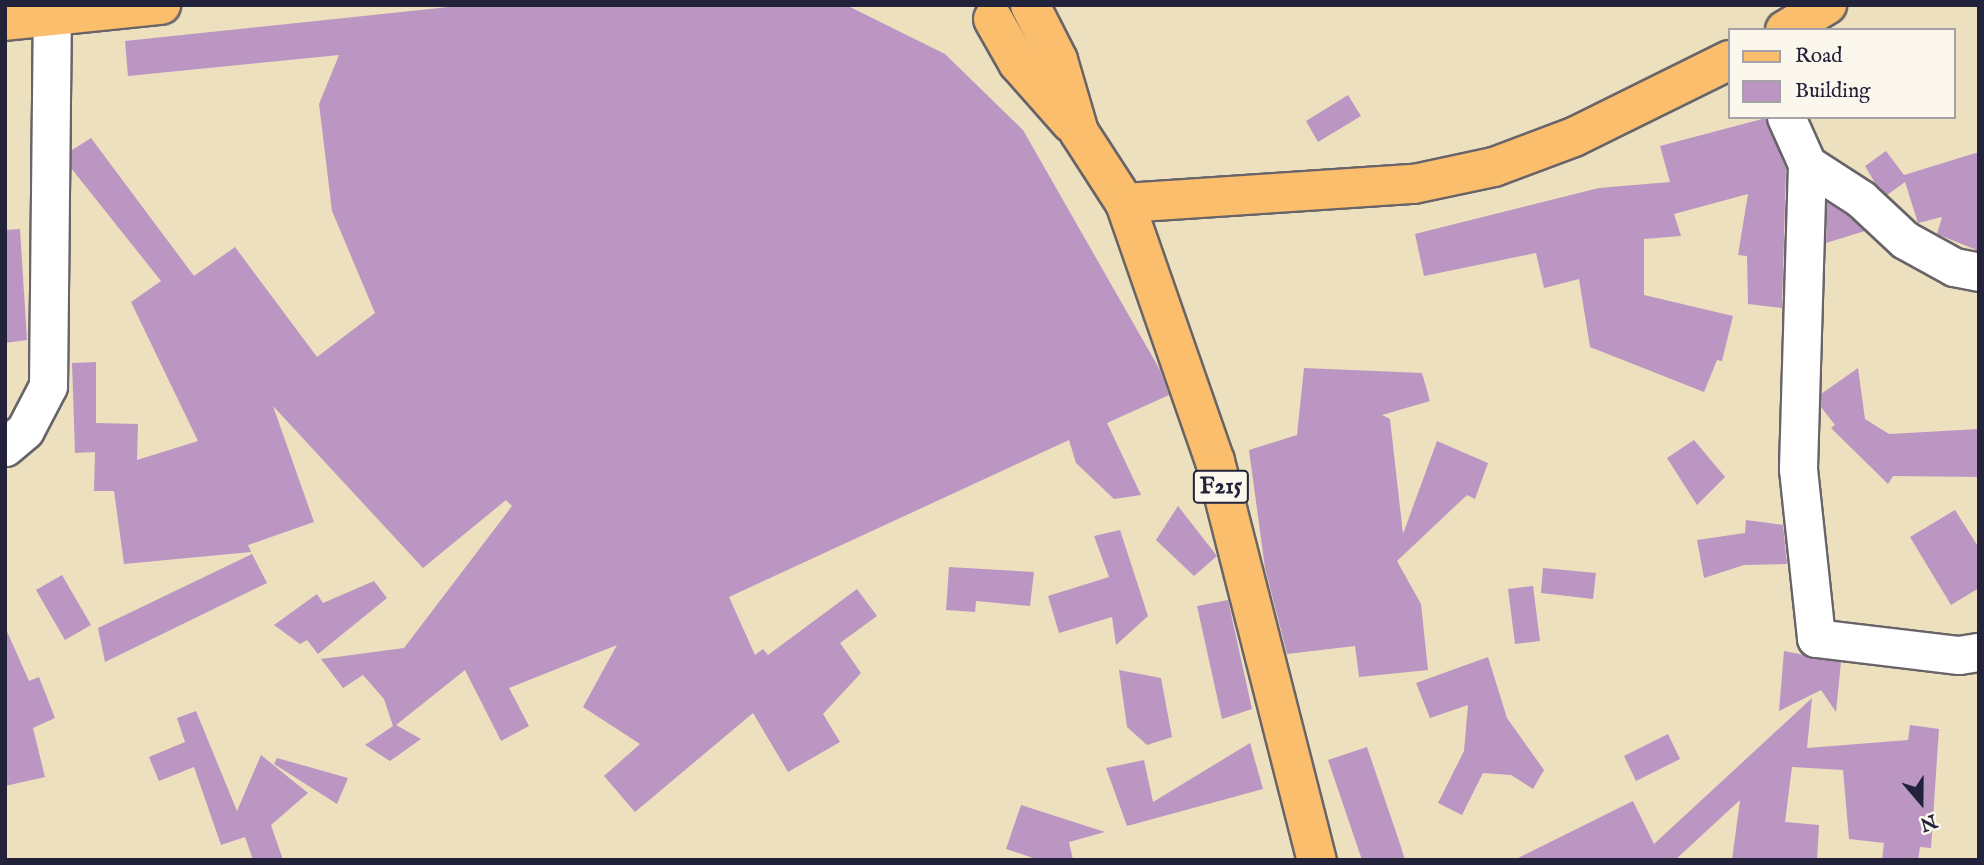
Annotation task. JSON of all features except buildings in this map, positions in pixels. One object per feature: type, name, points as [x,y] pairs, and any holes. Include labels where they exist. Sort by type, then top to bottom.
[{"type":"main road","points":[[5,21],[161,5]]},
{"type":"main road","points":[[1788,28],[1827,5]]},
{"type":"main road","name":"F215","points":[[1006,9],[1018,63],[1079,132],[1125,203],[1214,461],[1317,860]]},
{"type":"main road","points":[[1125,203],[1414,184],[1494,167],[1574,137],[1728,61]]},
{"type":"street","points":[[5,447],[25,429],[48,386],[52,17]]},
{"type":"street","points":[[1787,119],[1807,164],[1798,468],[1815,638],[1959,655],[1979,652]]},
{"type":"street","points":[[1807,164],[1861,199],[1905,240],[1954,267],[1979,272]]}]
